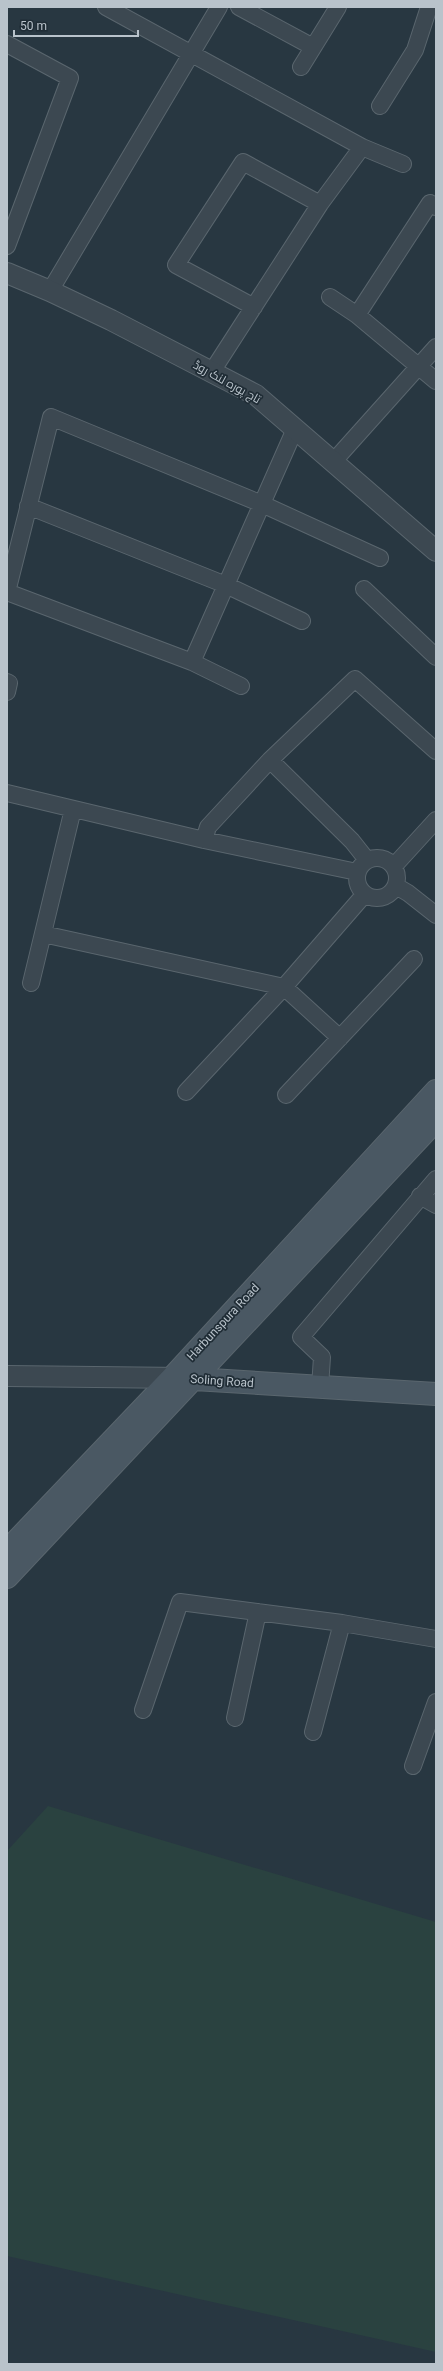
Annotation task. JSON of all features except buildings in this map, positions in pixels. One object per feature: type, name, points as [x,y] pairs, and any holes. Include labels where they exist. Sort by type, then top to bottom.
[{"type":"main road","name":"Harbunspura Road","points":[[7,1551],[172,1378],[436,1091]]},
{"type":"main road","name":"Harbunspura Road","points":[[7,1577],[436,1120]]},
{"type":"main road","name":"Soling Road","points":[[194,1379],[436,1394]]},
{"type":"street","points":[[106,7],[362,147],[403,164]]},
{"type":"street","points":[[50,291],[219,7]]},
{"type":"street","points":[[239,7],[313,47]]},
{"type":"street","points":[[301,67],[338,7]]},
{"type":"street","points":[[380,106],[415,50],[429,7]]},
{"type":"street","points":[[7,44],[70,78],[7,246]]},
{"type":"street","points":[[211,373],[320,204],[362,147]]},
{"type":"street","points":[[254,307],[176,265],[243,162],[320,204]]},
{"type":"street","points":[[357,315],[434,201]]},
{"type":"street","name":"تاج پورہ لنک روڈ","points":[[7,273],[50,291],[256,395],[436,551]]},
{"type":"street","points":[[330,297],[357,315],[436,381]]},
{"type":"street","points":[[333,462],[420,367],[436,347]]},
{"type":"street","points":[[240,686],[192,662],[7,592],[51,417],[262,504],[380,558]]},
{"type":"street","points":[[192,662],[295,429]]},
{"type":"street","points":[[28,506],[226,585],[302,621]]},
{"type":"street","points":[[364,589],[436,657]]},
{"type":"street","points":[[204,840],[208,827],[270,760],[355,679],[436,751]]},
{"type":"street","points":[[7,682],[9,682],[7,692]]},
{"type":"street","points":[[7,792],[204,840],[362,866],[377,858],[385,860],[394,866],[398,878],[396,886],[391,894],[382,898],[373,898],[364,895],[356,880],[362,866],[352,841],[270,760]]},
{"type":"street","points":[[31,983],[73,809]]},
{"type":"street","points":[[394,866],[436,820]]},
{"type":"street","points":[[396,886],[408,893],[436,915]]},
{"type":"street","points":[[186,1092],[284,988],[364,895]]},
{"type":"street","points":[[43,934],[284,988],[340,1038]]},
{"type":"street","points":[[286,1095],[414,959]]},
{"type":"street","points":[[320,1387],[322,1357],[301,1337],[436,1179]]},
{"type":"street","points":[[420,1196],[436,1205]]},
{"type":"street","name":"Soling Road","points":[[7,1376],[194,1379]]},
{"type":"street","points":[[143,1710],[180,1602],[342,1623],[436,1639]]},
{"type":"street","points":[[235,1718],[258,1612]]},
{"type":"street","points":[[313,1732],[342,1623]]},
{"type":"street","points":[[413,1766],[436,1702]]},
{"type":"green space","points":[[48,1806],[436,1922],[436,2352],[7,2256],[7,1851]]}]
